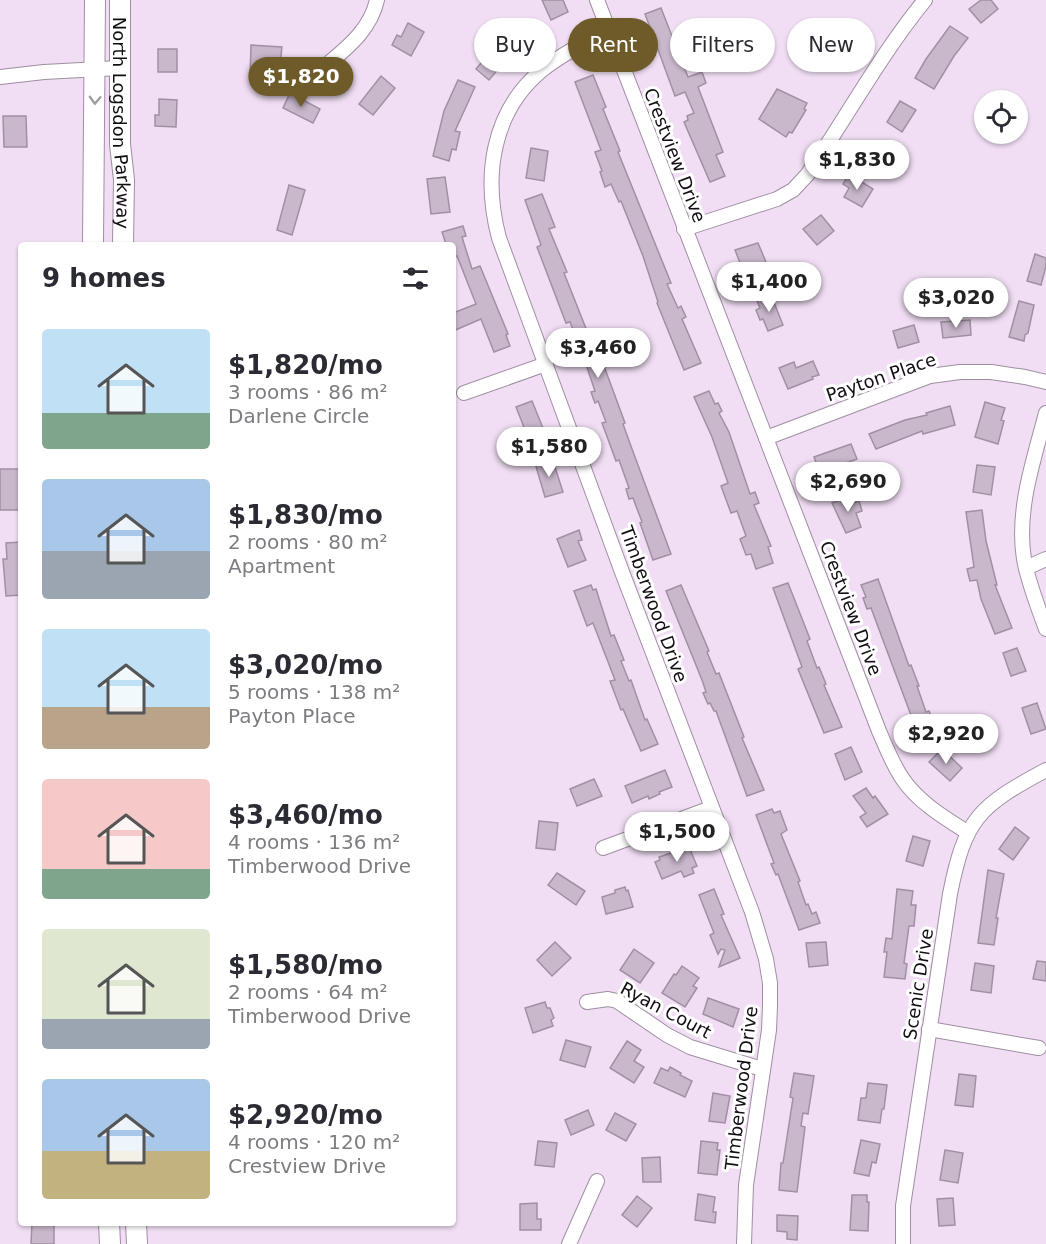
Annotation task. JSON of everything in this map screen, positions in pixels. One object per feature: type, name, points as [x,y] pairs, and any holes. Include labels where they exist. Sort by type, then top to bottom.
[{"type":"main road","name":"North Logsdon Parkway","points":[[93,242],[95,0]]},
{"type":"main road","name":"North Logsdon Parkway","points":[[120,0],[119,68],[120,144],[124,180],[123,242]]},
{"type":"main road","points":[[109,1226],[110,1244]]},
{"type":"main road","points":[[136,1226],[136,1244]]},
{"type":"street","points":[[330,62],[345,50],[366,27],[375,10],[377,0]]},
{"type":"street","name":"Crestview Drive","points":[[597,0],[604,18]]},
{"type":"street","points":[[684,229],[777,199],[807,176],[885,52],[925,0]]},
{"type":"street","name":"Timberwood Drive","points":[[568,52],[540,72],[513,104],[501,128],[492,163],[491,200],[499,238],[622,572],[752,912],[766,959],[770,983],[769,1030],[746,1185],[744,1244]]},
{"type":"street","points":[[0,77],[95,68],[119,68]]},
{"type":"street","name":"Crestview Drive","points":[[625,72],[894,765],[913,792],[945,819],[967,832]]},
{"type":"street","points":[[464,393],[546,364]]},
{"type":"street","name":"Payton Place","points":[[766,438],[930,376],[960,372],[990,372],[1025,376],[1046,382]]},
{"type":"street","points":[[1046,413],[1025,501],[1023,558],[1046,629]]},
{"type":"street","points":[[1026,568],[1046,559]]},
{"type":"street","name":"Scenic Drive","points":[[903,1244],[903,1206],[929,1029],[950,894],[967,832],[994,800],[1046,770]]},
{"type":"street","points":[[603,848],[711,808]]},
{"type":"street","name":"Ryan Court","points":[[587,1002],[608,999],[617,1001],[667,1035],[690,1047],[762,1069]]},
{"type":"street","points":[[929,1029],[1039,1048]]},
{"type":"street","points":[[568,1244],[597,1181]]},
{"type":"building","points":[[542,0],[563,0],[568,12],[550,18]]},
{"type":"building","points":[[981,0],[991,0],[998,9],[981,23],[969,9]]},
{"type":"building","points":[[661,8],[670,31],[670,72],[686,72],[688,77],[702,72],[706,83],[698,87],[723,152],[716,155],[725,176],[710,182],[684,122],[688,120],[687,116],[694,113],[685,92],[675,96],[658,50],[658,18],[646,18],[645,14]]},
{"type":"building","points":[[408,23],[424,32],[411,56],[392,45],[397,35],[401,37]]},
{"type":"building","points":[[950,26],[968,38],[934,89],[915,78]]},
{"type":"building","points":[[251,45],[282,47],[280,64],[266,64],[265,79],[250,78]]},
{"type":"building","points":[[158,49],[177,49],[177,72],[158,72]]},
{"type":"building","points":[[480,72],[496,72],[489,80]]},
{"type":"building","points":[[593,75],[606,107],[603,109],[620,151],[618,152],[671,283],[667,284],[678,308],[681,306],[686,317],[682,319],[701,363],[684,370],[657,303],[643,256],[621,201],[619,202],[611,184],[605,187],[600,172],[602,171],[595,152],[601,150],[575,82]]},
{"type":"building","points":[[381,76],[395,88],[373,115],[359,104]]},
{"type":"building","points":[[458,80],[475,87],[455,131],[460,132],[456,150],[452,149],[449,161],[433,156],[444,111]]},
{"type":"building","points":[[777,89],[807,103],[804,109],[806,110],[792,133],[789,132],[786,137],[759,119]]},
{"type":"building","points":[[290,93],[320,109],[313,123],[283,108]]},
{"type":"building","points":[[159,99],[177,100],[176,127],[155,126],[155,115],[159,115]]},
{"type":"building","points":[[900,101],[916,110],[902,132],[887,122]]},
{"type":"building","points":[[3,116],[26,116],[27,147],[4,147]]},
{"type":"building","points":[[878,141],[893,150],[882,169],[866,160]]},
{"type":"building","points":[[531,148],[548,151],[544,181],[526,178]]},
{"type":"building","points":[[849,174],[873,189],[862,207],[844,197],[849,188],[843,184]]},
{"type":"building","points":[[445,177],[450,212],[431,214],[427,179]]},
{"type":"building","points":[[289,185],[305,190],[292,235],[277,230]]},
{"type":"building","points":[[542,194],[555,227],[549,229],[567,272],[564,273],[587,331],[591,330],[602,357],[625,423],[623,424],[671,554],[653,560],[633,498],[629,499],[626,489],[629,488],[619,460],[616,461],[602,423],[606,422],[598,401],[595,403],[591,392],[595,391],[580,347],[570,322],[566,323],[537,247],[541,245],[525,200]]},
{"type":"building","points":[[821,215],[834,231],[817,245],[803,229]]},
{"type":"building","points":[[463,226],[466,236],[462,237],[472,269],[480,266],[508,334],[506,335],[510,346],[494,352],[481,319],[456,330],[456,312],[476,304],[456,256],[456,242],[445,242],[442,232]]},
{"type":"building","points":[[758,243],[771,274],[748,283],[735,250]]},
{"type":"building","points":[[1035,254],[1046,258],[1041,285],[1027,281]]},
{"type":"building","points":[[771,295],[783,325],[768,331],[756,310],[760,308],[757,301]]},
{"type":"building","points":[[1019,301],[1034,305],[1024,341],[1009,337]]},
{"type":"building","points":[[970,320],[971,335],[943,338],[941,322]]},
{"type":"building","points":[[914,325],[919,342],[898,348],[893,331]]},
{"type":"building","points":[[813,361],[819,375],[788,389],[779,368],[794,362],[796,368]]},
{"type":"building","points":[[709,391],[715,404],[718,403],[722,411],[719,413],[729,432],[750,494],[755,492],[759,503],[754,505],[771,546],[768,547],[773,563],[756,569],[751,554],[746,555],[740,539],[746,536],[737,511],[731,513],[721,486],[728,483],[712,437],[694,397]]},
{"type":"building","points":[[532,401],[545,433],[529,440],[516,407]]},
{"type":"building","points":[[985,402],[1005,408],[998,444],[975,437]]},
{"type":"building","points":[[950,406],[955,425],[923,434],[922,431],[876,449],[869,434],[905,420]]},
{"type":"building","points":[[851,444],[857,459],[840,465],[844,475],[827,481],[821,466],[818,468],[814,457]]},
{"type":"building","points":[[552,458],[563,492],[545,497],[535,463]]},
{"type":"building","points":[[977,465],[995,467],[991,495],[973,492]]},
{"type":"building","points":[[0,469],[18,469],[18,510],[0,510]]},
{"type":"building","points":[[851,496],[853,503],[859,501],[862,511],[856,513],[861,527],[846,533],[832,503]]},
{"type":"building","points":[[982,510],[986,541],[997,585],[995,585],[1012,628],[995,634],[981,599],[977,580],[970,581],[967,569],[974,567],[966,512]]},
{"type":"building","points":[[579,530],[582,540],[578,541],[586,560],[568,567],[557,539]]},
{"type":"building","points":[[18,542],[18,595],[6,596],[3,559],[7,559],[6,543]]},
{"type":"building","points":[[878,579],[909,666],[911,665],[919,686],[917,686],[926,712],[929,711],[939,735],[921,742],[871,608],[867,609],[863,598],[866,597],[861,585]]},
{"type":"building","points":[[788,583],[810,639],[807,641],[817,668],[819,667],[842,727],[824,733],[798,669],[802,667],[773,588]]},
{"type":"building","points":[[591,585],[593,590],[596,589],[611,636],[614,635],[624,660],[621,661],[629,681],[631,680],[645,720],[647,719],[658,744],[641,751],[610,681],[615,680],[593,623],[587,626],[574,591]]},
{"type":"building","points":[[681,585],[709,651],[707,652],[716,674],[719,673],[744,737],[742,738],[764,790],[747,796],[716,711],[710,703],[708,704],[703,693],[706,692],[702,680],[666,591]]},
{"type":"building","points":[[1017,648],[1026,671],[1011,676],[1003,653]]},
{"type":"building","points":[[1037,703],[1046,729],[1031,734],[1022,708]]},
{"type":"building","points":[[851,747],[862,772],[845,780],[835,754]]},
{"type":"building","points":[[942,749],[962,768],[950,781],[929,762]]},
{"type":"building","points":[[665,770],[672,787],[649,799],[648,796],[632,803],[625,786]]},
{"type":"building","points":[[594,779],[602,796],[577,806],[570,789]]},
{"type":"building","points":[[866,788],[888,814],[867,827],[860,817],[866,813],[853,796]]},
{"type":"building","points":[[772,809],[774,813],[780,811],[787,830],[781,834],[800,881],[798,882],[806,905],[808,904],[812,914],[816,912],[820,923],[799,930],[778,874],[776,875],[771,864],[774,863],[756,815]]},
{"type":"building","points":[[539,821],[558,823],[555,850],[536,848]]},
{"type":"building","points":[[1015,827],[1029,838],[1013,860],[999,849]]},
{"type":"building","points":[[913,836],[930,841],[923,866],[906,861]]},
{"type":"building","points":[[689,847],[697,866],[692,868],[694,873],[684,877],[681,871],[662,879],[655,862],[660,860],[659,857]]},
{"type":"building","points":[[988,870],[1004,874],[994,945],[978,943]]},
{"type":"building","points":[[557,873],[585,891],[576,905],[548,885]]},
{"type":"building","points":[[625,887],[633,907],[606,914],[602,897]]},
{"type":"building","points":[[714,889],[724,914],[721,915],[740,958],[719,967],[725,950],[721,949],[718,954],[710,935],[714,933],[699,895]]},
{"type":"building","points":[[897,889],[913,891],[911,905],[916,905],[914,926],[909,926],[904,963],[907,964],[905,979],[884,977],[886,938],[892,939]]},
{"type":"building","points":[[555,942],[571,958],[552,976],[537,960]]},
{"type":"building","points":[[826,942],[828,965],[809,967],[806,943]]},
{"type":"building","points":[[634,949],[654,963],[640,983],[620,970]]},
{"type":"building","points":[[1037,961],[1046,962],[1046,981],[1033,979]]},
{"type":"building","points":[[975,963],[994,966],[991,993],[971,990]]},
{"type":"building","points":[[682,966],[699,978],[693,986],[697,988],[685,1007],[662,993]]},
{"type":"building","points":[[708,998],[739,1009],[733,1027],[703,1014]]},
{"type":"building","points":[[545,1002],[554,1018],[551,1020],[553,1026],[533,1033],[525,1008]]},
{"type":"building","points":[[566,1040],[591,1047],[585,1067],[560,1060]]},
{"type":"building","points":[[627,1041],[641,1050],[634,1061],[644,1067],[634,1083],[610,1068]]},
{"type":"building","points":[[670,1067],[692,1081],[685,1097],[654,1083],[661,1068],[668,1071]]},
{"type":"building","points":[[794,1073],[814,1076],[808,1114],[803,1113],[801,1126],[805,1127],[797,1192],[779,1190],[781,1163],[783,1163],[793,1098],[790,1097]]},
{"type":"building","points":[[959,1074],[976,1076],[973,1107],[955,1105]]},
{"type":"building","points":[[868,1083],[887,1085],[880,1123],[858,1120],[861,1098],[866,1098]]},
{"type":"building","points":[[713,1093],[730,1096],[725,1123],[709,1121]]},
{"type":"building","points":[[588,1110],[594,1125],[571,1135],[565,1120]]},
{"type":"building","points":[[615,1113],[636,1124],[626,1141],[606,1130]]},
{"type":"building","points":[[861,1140],[880,1144],[876,1163],[872,1162],[869,1176],[854,1173]]},
{"type":"building","points":[[538,1141],[557,1143],[554,1167],[535,1165]]},
{"type":"building","points":[[701,1141],[718,1143],[717,1150],[720,1150],[717,1175],[698,1173]]},
{"type":"building","points":[[945,1150],[963,1153],[958,1183],[940,1180]]},
{"type":"building","points":[[660,1157],[661,1182],[643,1182],[642,1158]]},
{"type":"building","points":[[698,1194],[715,1197],[713,1212],[716,1212],[715,1223],[695,1220]]},
{"type":"building","points":[[852,1195],[867,1195],[867,1202],[869,1202],[868,1231],[850,1230]]},
{"type":"building","points":[[637,1196],[652,1208],[637,1227],[622,1215]]},
{"type":"building","points":[[953,1198],[955,1225],[939,1226],[937,1199]]},
{"type":"building","points":[[537,1203],[537,1219],[541,1219],[541,1230],[520,1230],[520,1204]]},
{"type":"building","points":[[777,1215],[798,1216],[797,1240],[787,1239],[787,1232],[777,1231]]},
{"type":"building","points":[[32,1226],[54,1226],[54,1244],[31,1244]]}]
